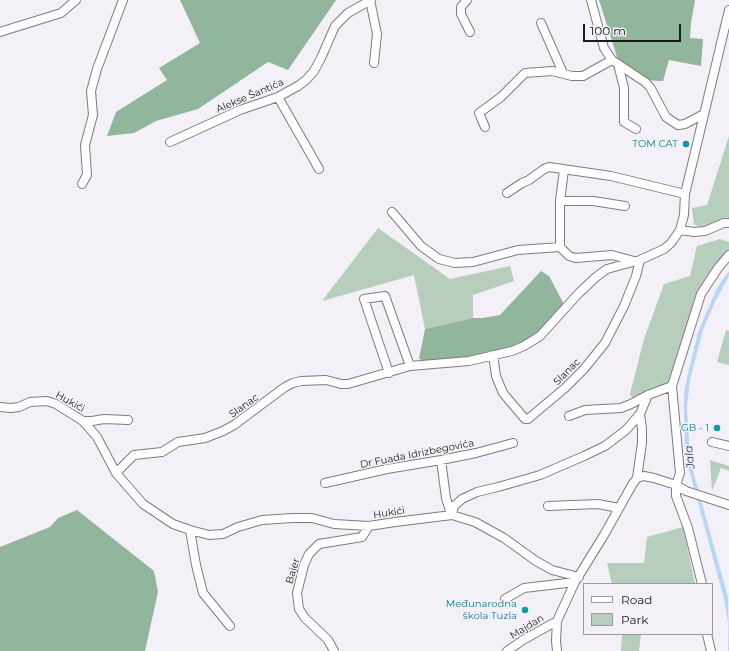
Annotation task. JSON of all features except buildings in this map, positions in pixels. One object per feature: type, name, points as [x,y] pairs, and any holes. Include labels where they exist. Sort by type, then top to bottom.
[{"type":"street","points":[[0,32],[61,13],[76,0]]},
{"type":"street","points":[[82,184],[87,175],[85,145],[92,115],[91,90],[97,69],[123,0]]},
{"type":"street","name":"Alekse Šantića","points":[[170,142],[240,110],[278,97],[298,86],[314,71],[335,26],[348,13],[371,0],[377,34],[374,63]]},
{"type":"street","points":[[467,0],[461,7],[461,14],[470,32]]},
{"type":"street","points":[[592,0],[604,48],[615,62],[650,87],[666,117],[678,125],[685,124],[704,114]]},
{"type":"street","name":"Slanac","points":[[116,473],[134,455],[162,452],[178,442],[205,438],[223,432],[285,387],[293,383],[301,381],[326,380],[341,384],[348,384],[410,366],[450,364],[512,351],[532,342],[540,336],[596,276],[607,269],[637,261],[664,249],[671,243],[680,230],[684,215],[685,194],[729,10]]},
{"type":"street","points":[[541,23],[563,73]]},
{"type":"street","points":[[485,127],[479,113],[500,97],[525,73],[552,71],[572,76],[583,76],[615,62]]},
{"type":"street","points":[[615,62],[624,88],[624,122],[636,129]]},
{"type":"street","points":[[278,97],[320,169]]},
{"type":"street","points":[[507,193],[549,167],[612,176],[685,194]]},
{"type":"street","points":[[564,170],[560,201],[560,247],[569,256],[576,258],[612,255],[637,261]]},
{"type":"street","points":[[560,201],[593,202],[625,206]]},
{"type":"street","points":[[392,212],[420,246],[439,259],[455,263],[473,262],[518,250],[560,247]]},
{"type":"street","points":[[680,230],[694,232],[705,231],[724,223],[729,223]]},
{"type":"street","points":[[702,583],[688,528],[676,496],[676,485],[680,473],[672,386],[701,294],[718,268],[729,255]]},
{"type":"street","name":"Slanac","points":[[493,355],[496,376],[503,393],[521,414],[528,419],[565,388],[584,369],[605,343],[624,306],[636,276],[637,261]]},
{"type":"street","points":[[389,373],[364,299],[384,296],[410,366]]},
{"type":"street","points":[[569,416],[585,410],[620,408],[672,386]]},
{"type":"street","points":[[452,515],[454,506],[462,499],[477,492],[540,475],[605,446],[626,430],[640,414],[648,395]]},
{"type":"street","name":"Hukići","points":[[0,407],[19,407],[30,402],[47,401],[56,404],[83,421],[96,437],[116,473],[143,504],[173,524],[190,530],[209,535],[223,534],[238,527],[262,520],[293,518],[312,518],[334,524],[369,526],[452,515],[475,522],[504,538],[552,570],[577,580]]},
{"type":"street","points":[[557,651],[557,621],[577,580],[637,478],[642,442],[640,414]]},
{"type":"street","name":"Hukići","points":[[83,421],[104,419],[128,420]]},
{"type":"street","points":[[712,442],[729,446]]},
{"type":"street","name":"Dr Fuada Idrizbegovića","points":[[325,483],[387,469],[476,453],[513,443]]},
{"type":"street","points":[[441,460],[446,498],[452,515]]},
{"type":"street","points":[[637,478],[644,476],[654,478],[676,485],[686,491],[706,499],[729,505]]},
{"type":"street","points":[[548,506],[598,504],[619,508]]},
{"type":"street","name":"Bajer","points":[[334,651],[328,640],[305,618],[299,609],[297,593],[304,565],[309,554],[319,544],[362,537],[369,526]]},
{"type":"street","points":[[190,530],[203,594],[230,626]]},
{"type":"street","points":[[505,600],[524,588],[577,580]]},
{"type":"street","name":"Majdan","points":[[507,651],[523,640],[557,621]]},
{"type":"street","points":[[707,635],[711,651]]},
{"type":"green space","points":[[180,0],[336,0],[288,70],[268,62],[198,109],[156,121],[134,133],[107,136],[116,112],[167,80],[159,68],[200,43]]},
{"type":"green space","points":[[599,0],[695,0],[690,38],[703,39],[701,66],[669,60],[663,81],[658,81],[649,80],[618,60]]},
{"type":"green space","points":[[729,136],[729,219],[726,217],[705,231],[694,224],[692,208],[707,205]]},
{"type":"green space","points":[[378,228],[450,279],[510,266],[514,281],[473,295],[473,318],[425,329],[414,275],[322,301]]},
{"type":"green space","points":[[720,239],[729,242],[729,256],[698,298],[667,388],[634,401],[630,394],[644,339],[664,284],[690,276],[697,246]]},
{"type":"green space","points":[[541,271],[549,276],[566,308],[540,336],[493,355],[425,361],[419,359],[425,329],[473,318],[500,315]]},
{"type":"green space","points":[[726,330],[729,331],[729,365],[717,362]]},
{"type":"green space","points":[[710,460],[729,466],[729,471],[721,468],[712,491]]},
{"type":"green space","points":[[77,510],[154,571],[158,592],[145,651],[0,651],[0,547],[50,527],[58,518]]},
{"type":"green space","points":[[683,527],[695,583],[612,583],[607,563],[644,563],[647,537]]},
{"type":"green space","points":[[622,635],[641,635],[639,651],[621,651]]},
{"type":"water","points":[[729,271],[729,276],[715,302],[703,330],[690,380],[687,407],[690,460],[728,597],[729,651],[728,651],[728,623],[724,599],[685,450],[684,395],[698,332],[717,288]]},
{"type":"place","name":"TOM CAT","points":[[686,144]]},
{"type":"place","name":"GB - 1","points":[[717,428]]},
{"type":"place","name":"Međunarodna škola Tuzla","points":[[525,610]]},
{"type":"water label","name":"Jala","points":[[690,457]]}]
